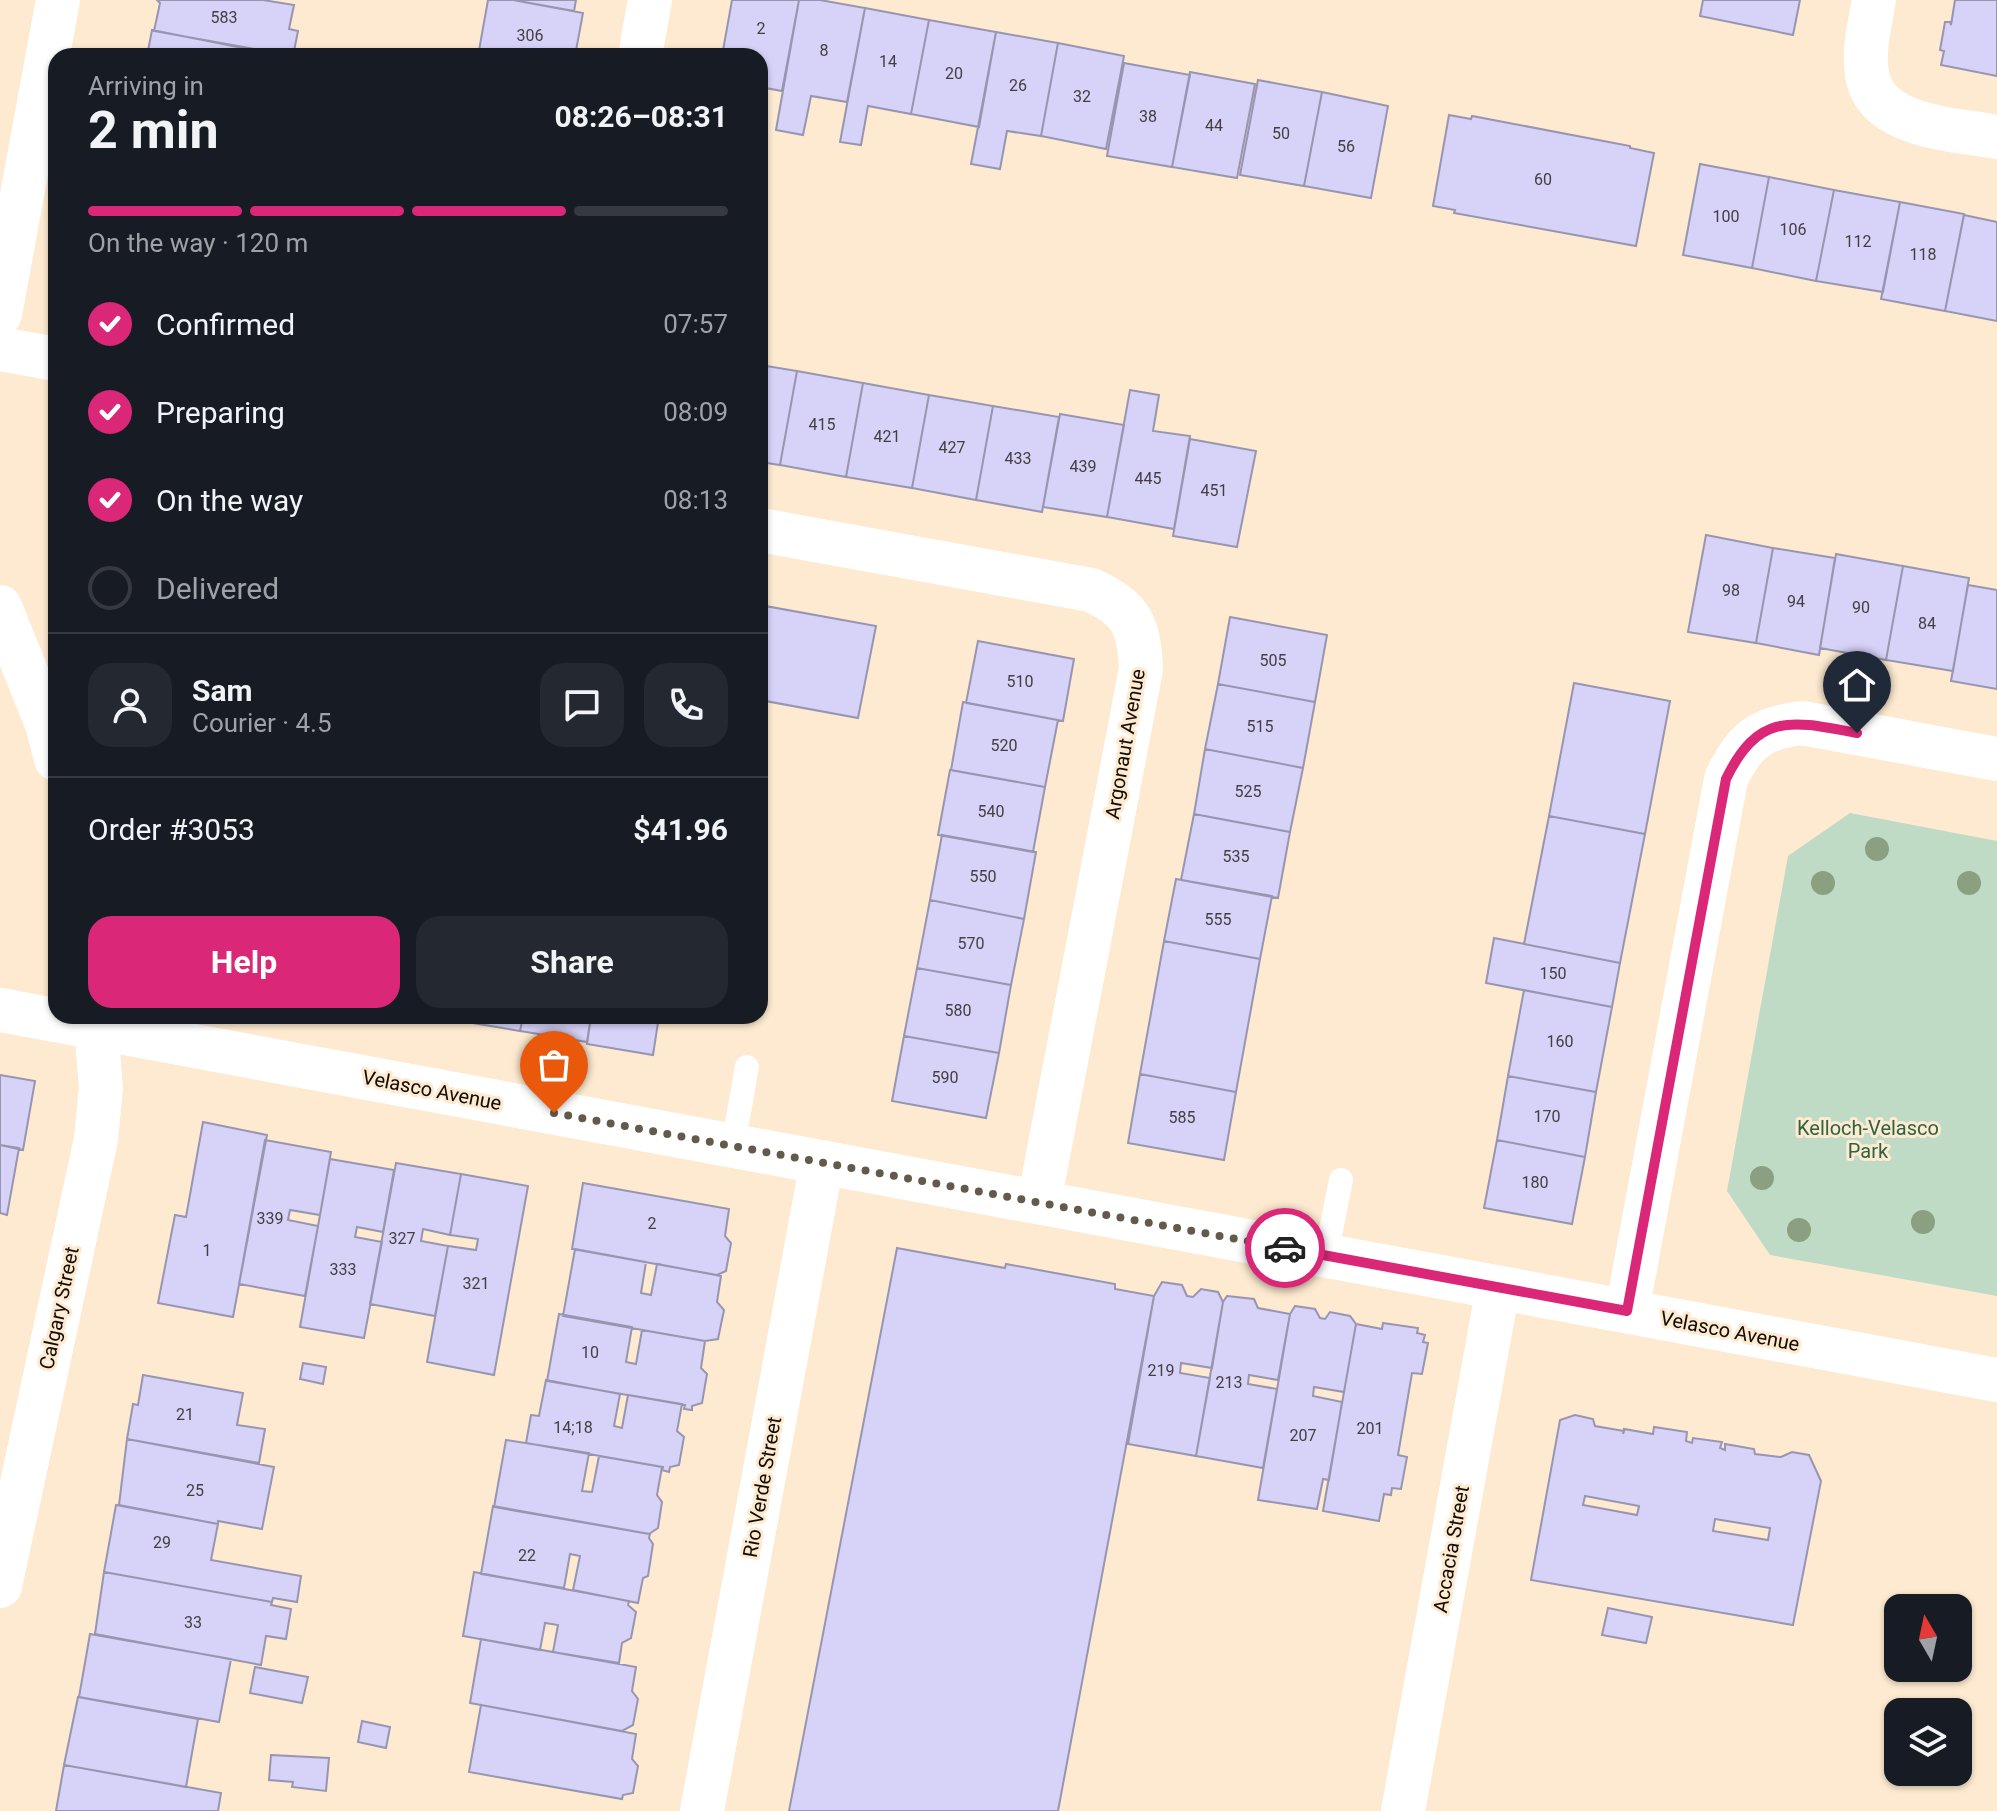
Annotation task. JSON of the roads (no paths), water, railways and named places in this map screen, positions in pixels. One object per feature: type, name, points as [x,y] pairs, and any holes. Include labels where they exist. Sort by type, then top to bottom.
[{"type":"street","points":[[49,48],[58,0]]},
{"type":"street","points":[[641,48],[650,0]]},
{"type":"street","points":[[1874,0],[1866,45],[1867,77],[1880,103],[1904,119],[1997,137]]},
{"type":"street","points":[[0,314],[48,54]]},
{"type":"street","points":[[0,349],[48,358]]},
{"type":"street","name":"Argonaut Avenue","points":[[768,531],[1091,590],[1114,601],[1132,621],[1140,642],[1141,669],[1039,1202]]},
{"type":"street","points":[[0,607],[48,728]]},
{"type":"street","points":[[1627,1311],[1726,779],[1737,756],[1753,738],[1776,726],[1802,723],[1997,759]]},
{"type":"street","name":"Velasco Avenue","points":[[0,1010],[48,1016]]},
{"type":"street","name":"Calgary Street","points":[[0,1586],[96,1139],[101,1088],[96,1024]]},
{"type":"street","name":"Velasco Avenue","points":[[106,1024],[822,1162],[1997,1380]]},
{"type":"street","name":"Rio Verde Street","points":[[702,1811],[822,1162]]},
{"type":"street","name":"Accacia Street","points":[[1403,1811],[1498,1288]]},
{"type":"lane","points":[[733,1145],[747,1067]]},
{"type":"lane","points":[[1326,1255],[1341,1180]]},
{"type":"park label","name":"Kelloch-Velasco Park","points":[[1868,1140]]}]
